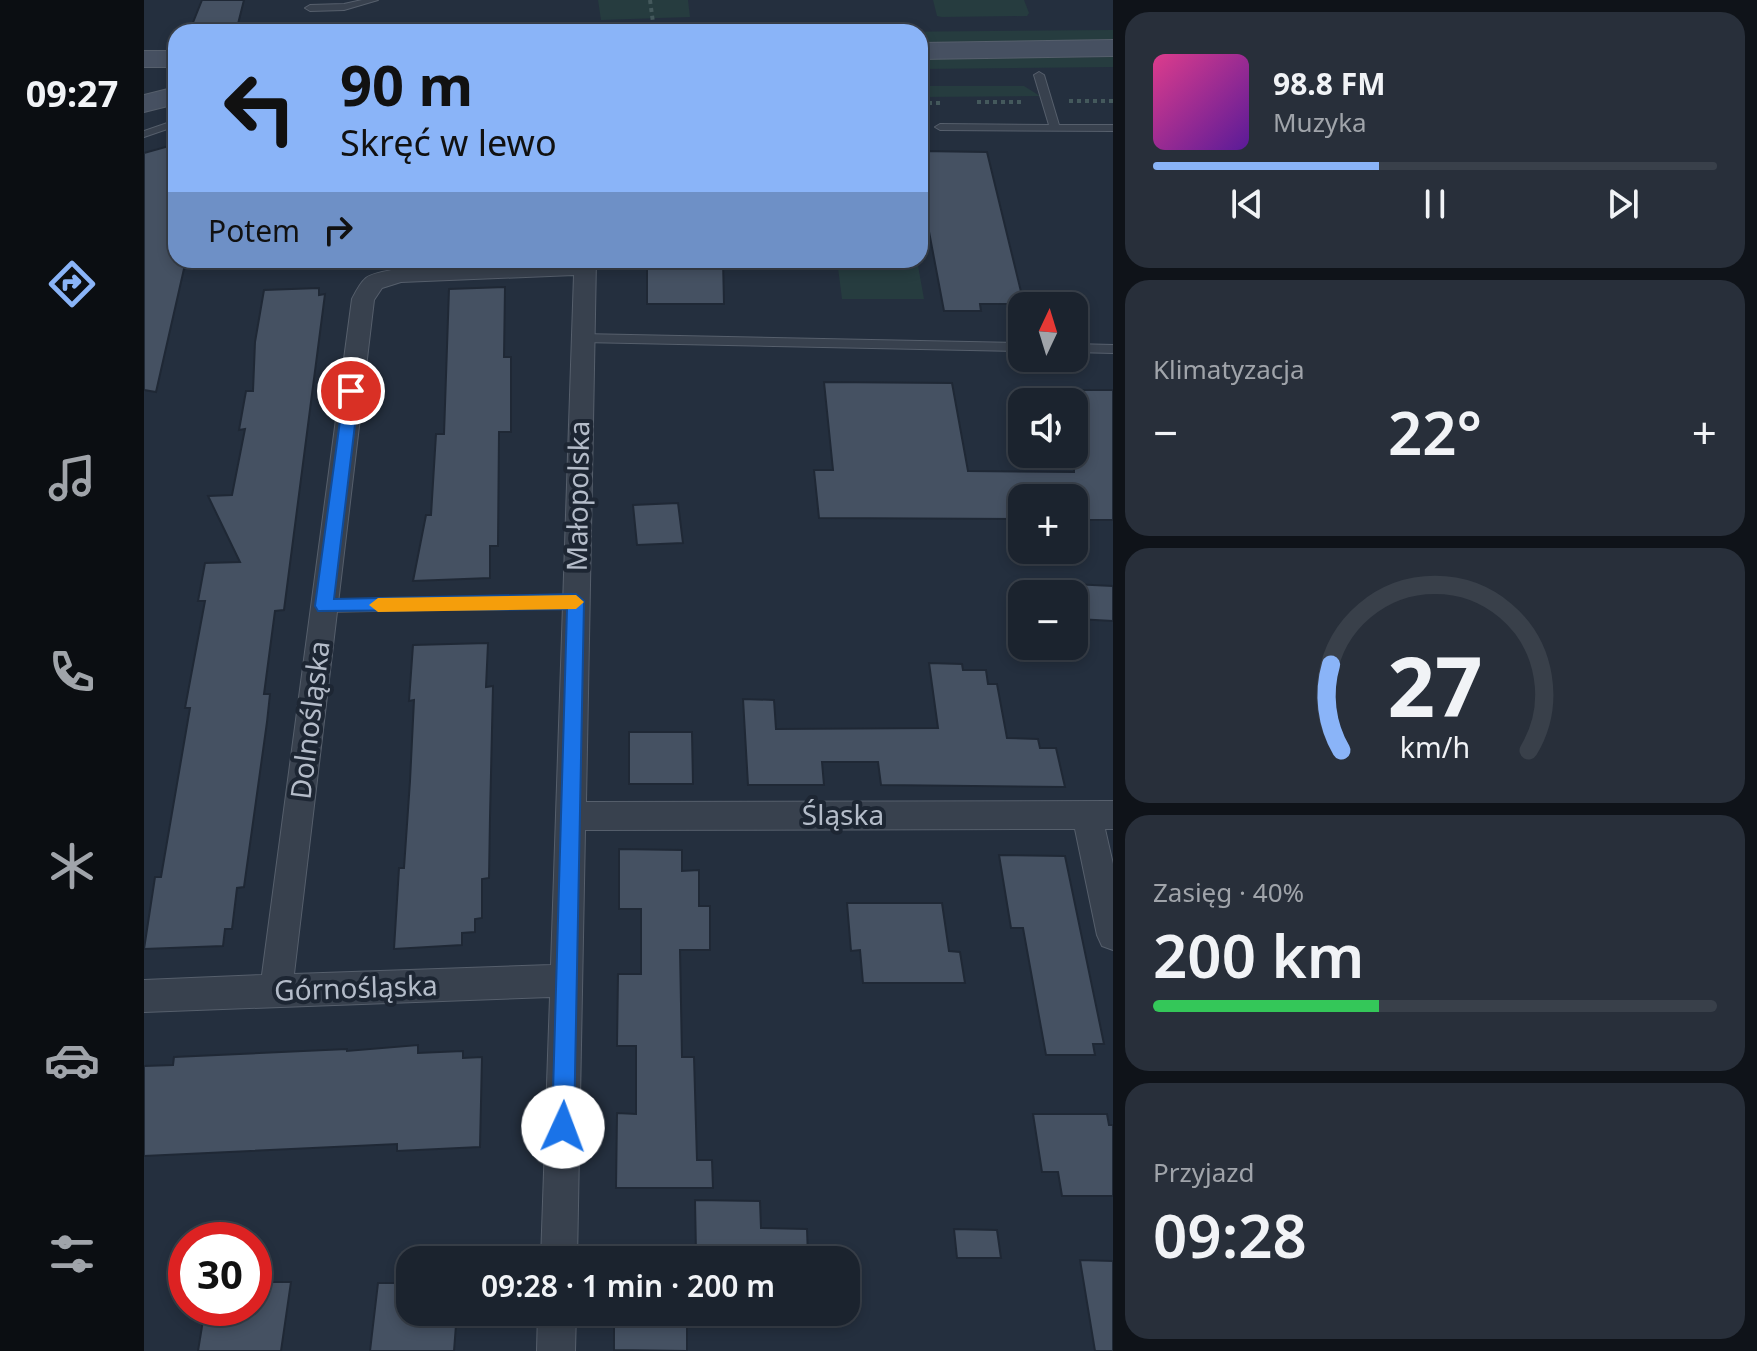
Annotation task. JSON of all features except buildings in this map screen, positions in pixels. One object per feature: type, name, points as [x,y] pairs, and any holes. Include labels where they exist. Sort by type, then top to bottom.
[{"type":"street","points":[[928,51],[1113,48]]},
{"type":"street","points":[[144,59],[168,59]]},
{"type":"street","points":[[928,78],[1043,88],[1068,75]]},
{"type":"street","points":[[144,85],[168,85]]},
{"type":"street","points":[[144,104],[168,97]]},
{"type":"street","name":"Dolnośląska","points":[[276,990],[363,299],[368,288],[384,278],[517,268]]},
{"type":"street","name":"Małopolska","points":[[559,1246],[573,816],[584,268]]},
{"type":"street","points":[[1100,815],[1113,935]]},
{"type":"street","name":"Śląska","points":[[573,816],[1100,815]]},
{"type":"street","name":"Górnośląska","points":[[144,996],[567,980]]},
{"type":"street","points":[[556,1351],[557,1326]]},
{"type":"lane","points":[[310,8],[344,7],[373,0]]},
{"type":"lane","points":[[1043,88],[1055,128]]},
{"type":"lane","points":[[144,134],[168,126]]},
{"type":"lane","points":[[940,127],[1113,128]]},
{"type":"lane","points":[[582,338],[1008,347]]},
{"type":"lane","points":[[1088,348],[1113,349]]},
{"type":"lane","points":[[324,606],[576,601]]},
{"type":"path","points":[[650,0],[653,24]]},
{"type":"path","points":[[968,102],[1043,88],[1113,101]]},
{"type":"path","points":[[928,103],[952,103]]},
{"type":"green space","points":[[598,0],[688,0],[690,17],[601,20]]},
{"type":"green space","points":[[933,0],[1024,0],[1029,13],[1027,16],[942,17],[937,16]]},
{"type":"green space","points":[[1113,30],[1113,41],[928,42],[928,32]]},
{"type":"green space","points":[[1113,57],[1113,67],[928,69],[928,59]]},
{"type":"green space","points":[[928,86],[1024,86],[1040,96],[928,97]]},
{"type":"green space","points":[[838,268],[918,268],[924,299],[842,299]]},
{"type":"slow traffic","points":[[378,605],[576,602]]},
{"type":"route","points":[[351,391],[324,606],[576,601],[563,1127]]}]
